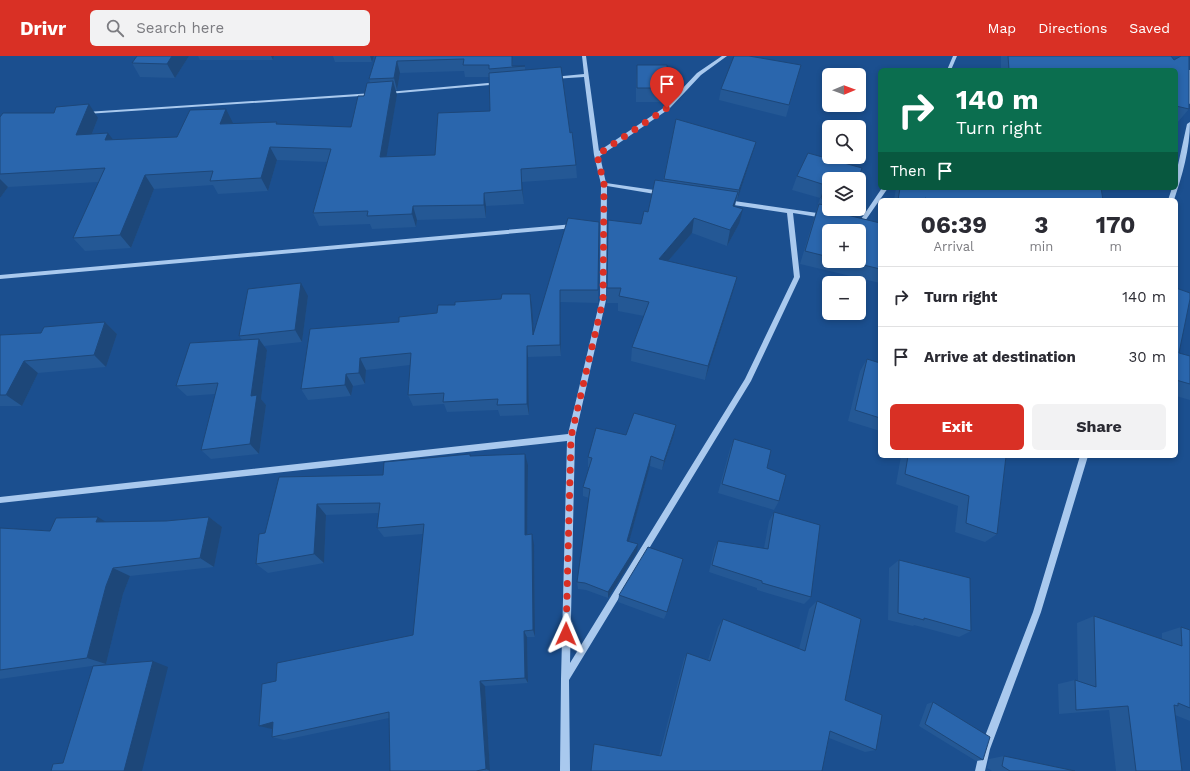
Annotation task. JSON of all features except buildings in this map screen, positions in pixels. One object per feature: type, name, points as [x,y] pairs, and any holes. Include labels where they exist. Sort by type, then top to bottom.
[{"type":"street","points":[[565,771],[565,680],[571,437],[603,300],[604,184],[597,155],[584,56]]},
{"type":"street","points":[[597,155],[667,108],[699,74],[725,56]]},
{"type":"street","points":[[950,68],[955,56]]},
{"type":"street","points":[[1183,68],[1190,72],[1190,103]]},
{"type":"street","points":[[548,79],[587,75]]},
{"type":"street","points":[[386,93],[502,83]]},
{"type":"street","points":[[79,113],[378,94]]},
{"type":"street","points":[[1178,178],[1190,124]]},
{"type":"street","points":[[604,184],[666,193]]},
{"type":"street","points":[[856,219],[866,221],[878,200]]},
{"type":"street","points":[[721,202],[834,217]]},
{"type":"street","points":[[565,680],[748,381],[797,277],[790,212]]},
{"type":"street","points":[[596,224],[604,223]]},
{"type":"street","points":[[0,277],[581,225]]},
{"type":"street","points":[[0,500],[571,437]]},
{"type":"street","points":[[980,771],[985,749],[1037,612],[1073,488],[1083,458]]},
{"type":"route","points":[[566,634],[571,437],[603,300],[604,184],[597,155],[667,108]]}]
